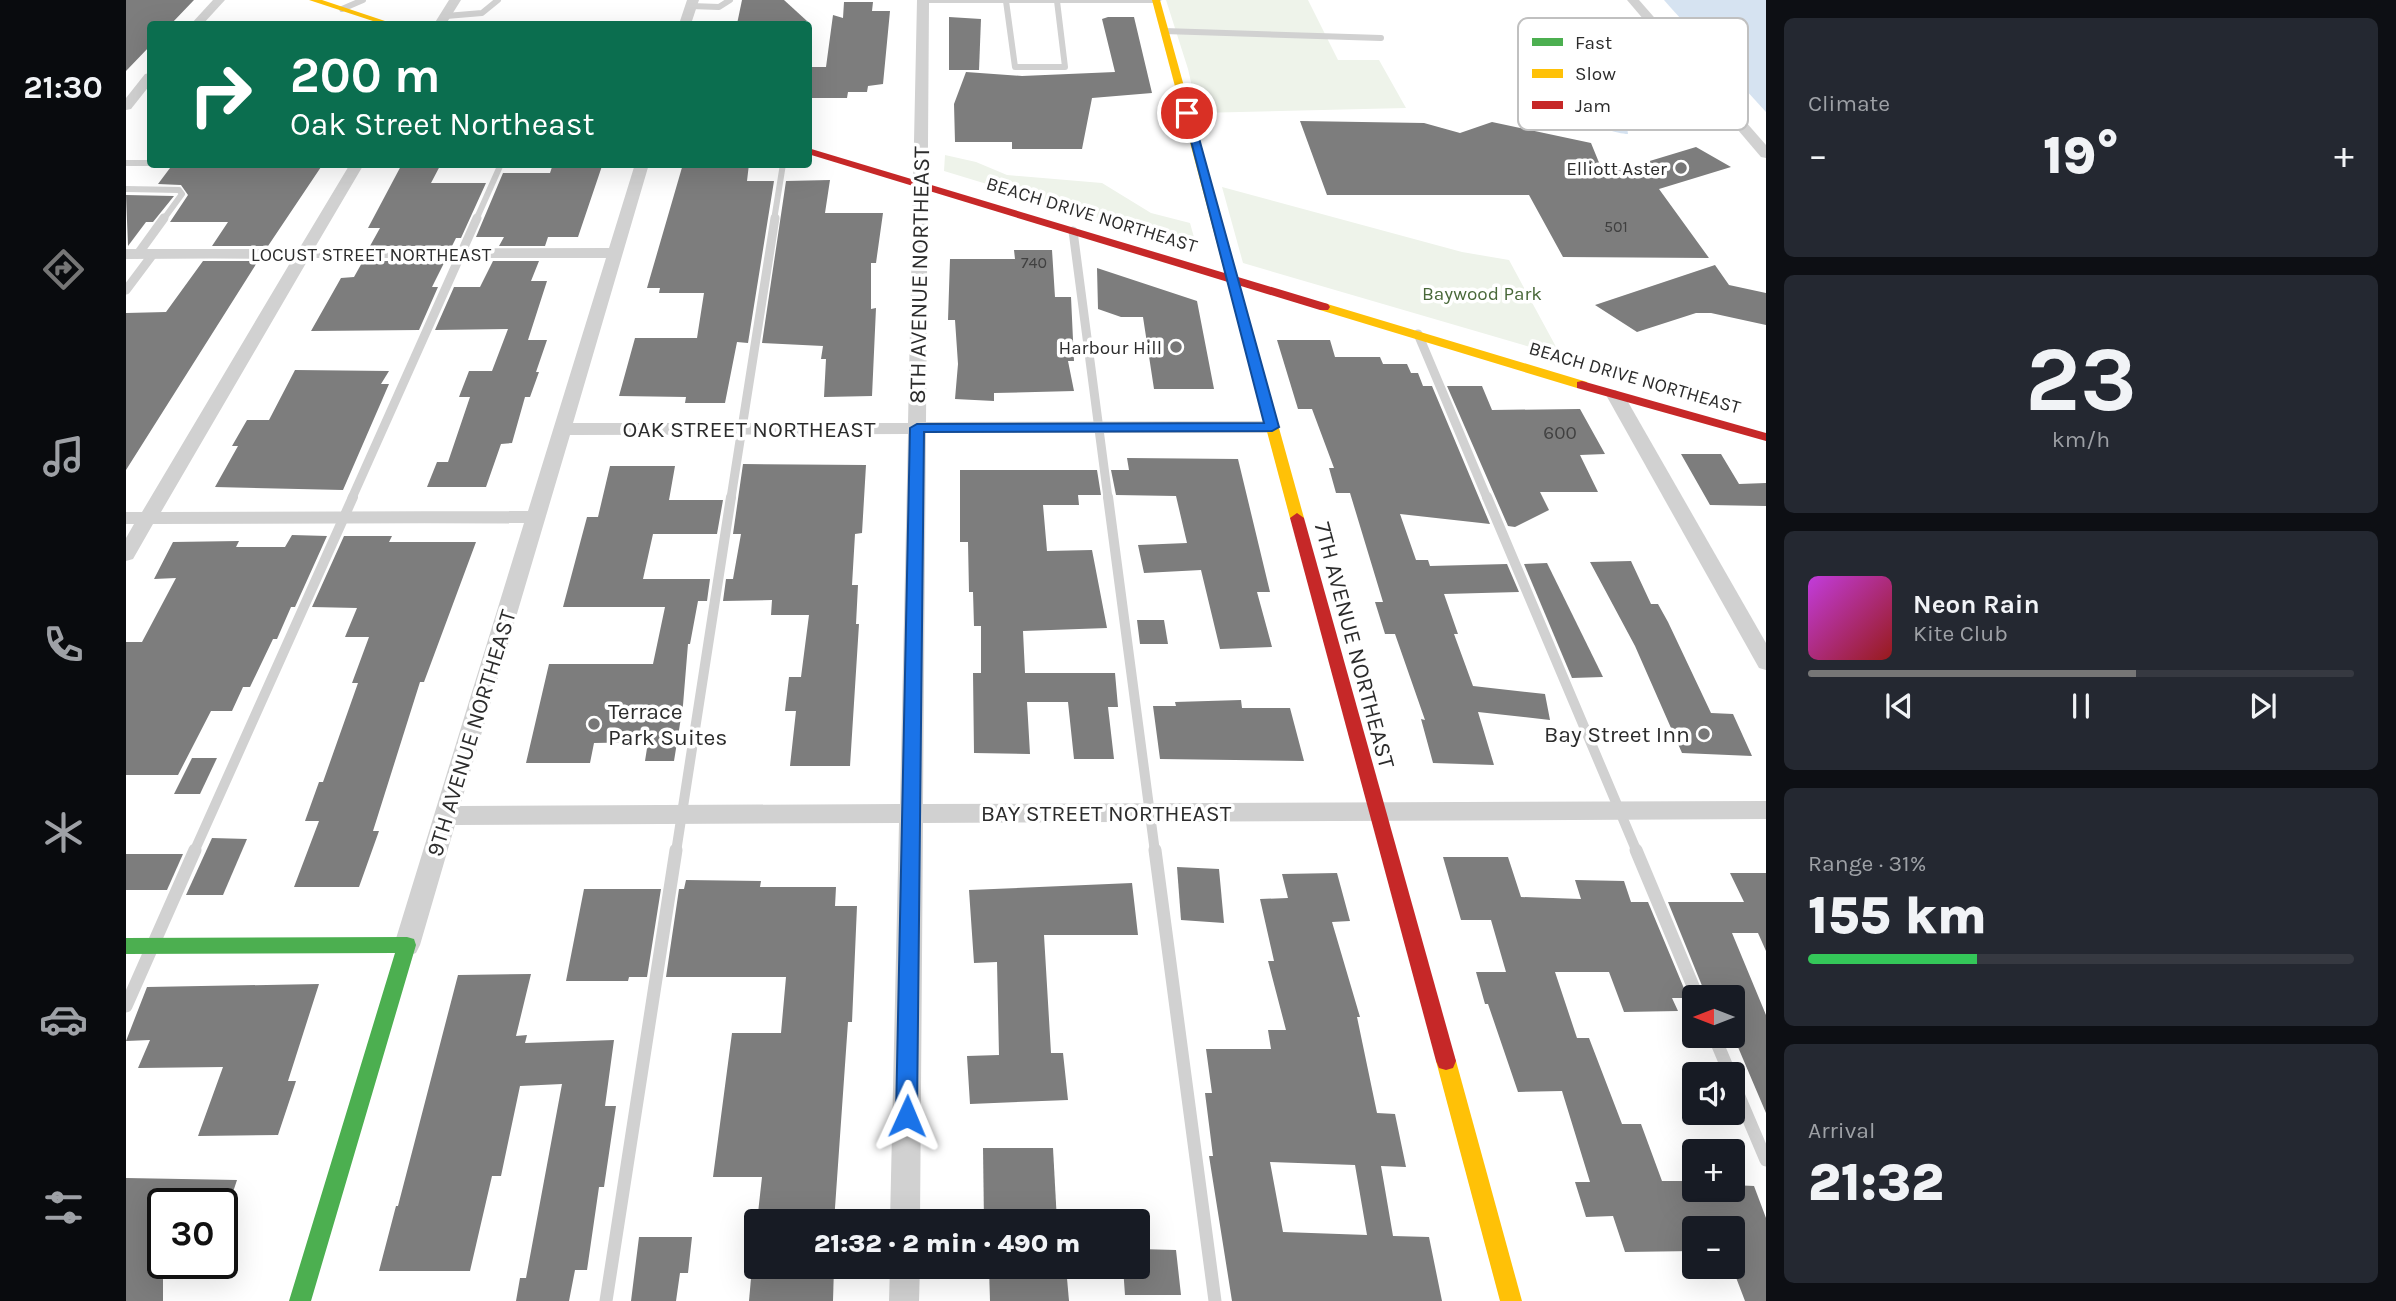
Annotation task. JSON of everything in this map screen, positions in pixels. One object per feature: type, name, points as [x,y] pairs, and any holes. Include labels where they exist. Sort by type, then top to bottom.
[{"type":"street","points":[[200,21],[219,0]]},
{"type":"street","points":[[313,0],[380,21]]},
{"type":"street","points":[[443,20],[455,0]]},
{"type":"street","name":"8TH AVENUE NORTHEAST","points":[[905,1209],[923,0]]},
{"type":"street","points":[[929,0],[1156,0]]},
{"type":"street","name":"7TH AVENUE NORTHEAST","points":[[1156,0],[1511,1301]]},
{"type":"street","points":[[1633,0],[1649,18]]},
{"type":"street","points":[[686,21],[692,3]]},
{"type":"street","points":[[126,80],[147,79]]},
{"type":"street","points":[[126,106],[147,82]]},
{"type":"street","points":[[1745,130],[1766,154]]},
{"type":"street","name":"BEACH DRIVE NORTHEAST","points":[[812,152],[1615,395],[1766,437]]},
{"type":"street","points":[[126,554],[355,168]]},
{"type":"street","name":"9TH AVENUE NORTHEAST","points":[[300,1301],[641,168]]},
{"type":"street","name":"LOCUST STREET NORTHEAST","points":[[139,254],[616,253]]},
{"type":"street","points":[[1615,395],[1766,662]]},
{"type":"street","name":"OAK STREET NORTHEAST","points":[[562,429],[1272,427]]},
{"type":"street","points":[[126,518],[536,517]]},
{"type":"street","name":"BAY STREET NORTHEAST","points":[[446,816],[1766,810]]},
{"type":"street","points":[[126,946],[407,945]]},
{"type":"street","points":[[904,1301],[905,1279]]},
{"type":"lane","points":[[342,9],[363,0]]},
{"type":"lane","points":[[443,20],[488,11],[498,0]]},
{"type":"lane","points":[[692,3],[719,7],[728,4],[730,0]]},
{"type":"lane","points":[[1006,1],[1015,67],[1065,67],[1057,1]]},
{"type":"lane","points":[[1164,31],[1381,38]]},
{"type":"lane","points":[[126,163],[147,163]]},
{"type":"lane","points":[[126,1006],[499,168]]},
{"type":"lane","points":[[607,1301],[782,168]]},
{"type":"lane","points":[[126,189],[179,190],[182,194],[139,254],[126,290]]},
{"type":"lane","points":[[1073,231],[1215,1301]]},
{"type":"lane","points":[[1418,334],[1693,985]]},
{"type":"lane","points":[[1745,1111],[1766,1160]]},
{"type":"green space","points":[[1166,0],[1308,0],[1338,60],[1379,60],[1406,108],[1198,113],[1188,69]]},
{"type":"green space","points":[[945,155],[976,162],[1007,175],[1102,183],[1151,213],[1190,223],[1197,248],[944,171]]},
{"type":"green space","name":"Baywood Park","points":[[1222,187],[1462,252],[1509,260],[1561,356],[1243,263]]},
{"type":"water","points":[[1664,0],[1766,0],[1766,112],[1748,92],[1748,18],[1680,18]]},
{"type":"water","points":[[1609,130],[1627,130],[1628,134]]},
{"type":"building","points":[[126,0],[194,0],[174,21],[147,21],[147,49],[126,71]]},
{"type":"building","points":[[742,0],[784,0],[807,21],[738,21]]},
{"type":"building","points":[[844,2],[873,2],[872,11],[890,11],[883,84],[868,86],[867,92],[848,92],[847,98],[812,98],[812,67],[826,67],[833,15],[843,18]]},
{"type":"building","points":[[949,17],[981,19],[979,70],[949,70]]},
{"type":"building","points":[[1134,17],[1152,93],[1092,98],[1082,149],[1012,149],[1012,142],[955,142],[954,104],[966,72],[1022,76],[1115,72],[1102,19]]},
{"type":"building","points":[[1300,121],[1424,123],[1460,133],[1492,122],[1518,128],[1518,130],[1591,143],[1600,165],[1620,170],[1696,147],[1731,167],[1659,189],[1709,258],[1563,257],[1529,195],[1327,195]]},
{"type":"building","points":[[170,168],[320,168],[268,246],[212,246],[228,222],[170,222],[188,195],[181,185],[158,184]]},
{"type":"building","points":[[400,168],[439,168],[431,183],[486,183],[461,238],[456,238],[452,246],[370,246],[380,228],[368,228]]},
{"type":"building","points":[[552,168],[601,168],[578,237],[548,237],[545,246],[499,246],[504,237],[476,237],[503,173],[550,173]]},
{"type":"building","points":[[682,168],[749,168],[747,181],[774,181],[748,343],[737,342],[725,403],[685,403],[686,397],[619,396],[635,338],[697,338],[704,293],[659,293],[660,288],[647,288]]},
{"type":"building","points":[[830,180],[825,213],[883,213],[876,263],[871,263],[871,309],[876,308],[872,396],[824,397],[826,359],[821,359],[823,346],[762,343],[786,181]]},
{"type":"building","points":[[126,195],[174,196],[153,222],[146,222],[128,246]]},
{"type":"building","points":[[1014,250],[1052,250],[1055,297],[1071,297],[1074,361],[1068,361],[1074,391],[994,393],[994,401],[955,399],[958,364],[955,320],[948,320],[950,259],[1015,259]]},
{"type":"building","points":[[203,261],[258,261],[126,470],[126,313],[166,312]]},
{"type":"building","points":[[363,261],[445,261],[432,287],[438,287],[419,330],[311,331],[341,278],[354,277]]},
{"type":"building","points":[[493,261],[539,261],[531,281],[547,281],[528,340],[547,340],[536,372],[539,372],[530,397],[525,397],[512,443],[501,444],[486,487],[427,487],[437,462],[448,462],[470,397],[459,397],[469,371],[492,371],[508,329],[435,330],[454,287],[480,287]]},
{"type":"building","points":[[1715,265],[1729,285],[1766,293],[1766,325],[1711,313],[1696,313],[1637,332],[1595,305]]},
{"type":"building","name":"Harbour Hill","points":[[1097,268],[1197,301],[1214,389],[1154,389],[1143,317],[1121,317],[1098,309]]},
{"type":"building","points":[[1277,340],[1330,340],[1335,357],[1380,357],[1383,364],[1407,364],[1411,373],[1418,373],[1423,386],[1432,386],[1490,524],[1400,514],[1416,560],[1428,560],[1430,566],[1507,564],[1519,592],[1444,594],[1458,634],[1454,634],[1473,686],[1545,694],[1550,720],[1478,712],[1494,765],[1433,763],[1421,719],[1425,720],[1395,634],[1385,634],[1375,602],[1383,602],[1350,493],[1336,493],[1329,468],[1334,468],[1312,409],[1298,409]]},
{"type":"building","points":[[295,370],[389,371],[381,384],[389,384],[343,490],[215,487],[238,446],[232,446],[247,420],[269,420]]},
{"type":"building","points":[[1447,386],[1482,386],[1492,410],[1580,409],[1605,454],[1580,455],[1598,492],[1540,492],[1549,510],[1515,527],[1508,526]]},
{"type":"building","points":[[1681,454],[1721,454],[1739,484],[1766,483],[1766,506],[1710,505]]},
{"type":"building","points":[[1127,458],[1238,459],[1270,592],[1257,592],[1272,647],[1220,649],[1201,570],[1144,573],[1138,545],[1187,543],[1176,496],[1116,495],[1111,470],[1129,470]]},
{"type":"building","points":[[743,464],[866,465],[862,533],[855,534],[852,585],[858,585],[856,624],[859,624],[850,766],[790,766],[796,711],[785,711],[789,677],[801,677],[809,615],[771,615],[772,600],[723,601],[726,579],[733,579],[741,534],[733,534]]},
{"type":"building","points":[[610,466],[675,466],[669,500],[723,500],[717,534],[653,534],[643,579],[710,579],[707,601],[698,601],[688,644],[683,705],[674,761],[645,761],[648,742],[594,743],[590,763],[526,763],[549,664],[653,664],[665,607],[563,607],[587,517],[598,517]]},
{"type":"building","points":[[960,470],[1097,470],[1101,495],[1078,495],[1079,505],[1043,505],[1047,551],[1092,550],[1107,628],[1023,631],[1025,673],[1115,673],[1118,707],[1108,707],[1114,759],[1074,759],[1068,702],[1027,702],[1030,754],[974,753],[973,673],[981,673],[981,626],[974,626],[973,592],[969,592],[968,542],[960,542]]},
{"type":"building","points":[[292,535],[327,536],[295,607],[291,607],[277,639],[273,639],[250,687],[243,687],[232,711],[211,711],[178,775],[126,775],[126,642],[142,642],[176,578],[154,579],[173,542],[239,541],[236,547],[285,547]]},
{"type":"building","points":[[344,536],[392,536],[389,542],[476,542],[424,682],[420,682],[373,831],[379,831],[359,887],[294,887],[319,821],[305,821],[319,782],[323,782],[358,683],[352,683],[369,637],[345,637],[357,608],[312,607]]},
{"type":"building","points":[[1631,561],[1651,604],[1658,604],[1668,622],[1711,713],[1733,714],[1752,756],[1682,753],[1635,646],[1590,562]]},
{"type":"building","points":[[1547,563],[1603,677],[1572,678],[1524,564]]},
{"type":"building","points":[[1137,620],[1164,620],[1168,644],[1140,644]]},
{"type":"building","points":[[1241,700],[1242,708],[1290,708],[1304,761],[1160,759],[1153,706],[1176,706],[1175,702]]},
{"type":"building","points":[[192,758],[217,758],[200,794],[174,794]]},
{"type":"building","points":[[212,838],[247,839],[223,895],[186,895]]},
{"type":"building","points":[[126,854],[183,854],[167,890],[126,890]]},
{"type":"building","points":[[1443,857],[1508,857],[1521,897],[1581,899],[1575,880],[1624,881],[1631,902],[1648,902],[1683,985],[1682,998],[1672,998],[1678,1011],[1624,1012],[1609,972],[1555,972],[1577,1038],[1589,1038],[1622,1124],[1641,1124],[1662,1181],[1682,1181],[1682,1202],[1745,1202],[1745,1186],[1754,1186],[1766,1218],[1766,1301],[1745,1301],[1737,1279],[1745,1279],[1745,1216],[1682,1216],[1682,1251],[1625,1252],[1613,1216],[1586,1217],[1575,1182],[1590,1182],[1562,1091],[1518,1092],[1488,1004],[1485,1004],[1476,972],[1506,972],[1491,920],[1461,920]]},
{"type":"building","points":[[1177,867],[1219,869],[1224,923],[1181,920]]},
{"type":"building","points":[[1337,873],[1350,921],[1332,922],[1360,1017],[1357,1017],[1377,1113],[1395,1114],[1406,1167],[1381,1166],[1393,1236],[1429,1237],[1442,1301],[1232,1301],[1209,1156],[1213,1156],[1205,1093],[1212,1093],[1206,1049],[1271,1049],[1268,1030],[1286,1030],[1268,961],[1274,961],[1260,899],[1288,898],[1282,874]],"holes":[[[1270,1162],[1355,1165],[1367,1235],[1283,1232]]]},
{"type":"building","points":[[1730,873],[1766,873],[1766,951],[1758,933],[1732,933],[1766,1015],[1766,1113],[1738,1048],[1745,1048],[1745,985],[1702,985],[1668,902],[1744,902]]},
{"type":"building","points":[[686,880],[761,881],[760,887],[836,887],[835,906],[857,906],[852,1022],[848,1022],[835,1209],[758,1209],[762,1177],[713,1177],[732,1033],[781,1033],[786,977],[666,977],[679,889],[684,889]]},
{"type":"building","points":[[1132,883],[1138,935],[1044,935],[1051,1053],[1063,1053],[1068,1100],[970,1104],[967,1056],[999,1055],[997,962],[974,963],[969,890]]},
{"type":"building","points":[[584,889],[661,889],[647,977],[629,977],[628,981],[566,981]]},
{"type":"building","points":[[531,974],[516,1036],[527,1035],[525,1043],[614,1040],[605,1106],[616,1106],[604,1187],[599,1187],[587,1270],[575,1270],[569,1301],[516,1301],[520,1278],[526,1278],[562,1084],[520,1086],[501,1176],[492,1176],[470,1271],[379,1271],[458,975]]},
{"type":"building","points":[[319,984],[288,1081],[296,1081],[278,1135],[198,1136],[223,1067],[138,1068],[150,1040],[126,1041],[147,987]]},
{"type":"building","points":[[983,1148],[1053,1148],[1056,1209],[984,1209]]},
{"type":"building","points":[[126,1178],[237,1180],[234,1188],[147,1188],[147,1279],[163,1279],[163,1301],[126,1301]]},
{"type":"building","points":[[639,1237],[692,1237],[688,1273],[680,1273],[676,1301],[631,1301]]},
{"type":"building","points":[[1150,1249],[1176,1250],[1181,1295],[1125,1295],[1124,1279],[1150,1279]]},
{"type":"building","points":[[751,1279],[834,1279],[833,1301],[749,1301]]},
{"type":"building","points":[[989,1279],[1067,1279],[1069,1301],[990,1301]]},
{"type":"traffic: fast","points":[[126,946],[407,945],[300,1301]]},
{"type":"traffic: slow","points":[[313,0],[380,21]]},
{"type":"traffic: slow","points":[[1156,0],[1297,518]]},
{"type":"traffic: slow","points":[[1324,307],[1582,385]]},
{"type":"traffic: slow","points":[[1446,1061],[1511,1301]]},
{"type":"traffic: jam","points":[[812,152],[1324,307]]},
{"type":"traffic: jam","points":[[1582,385],[1766,437]]},
{"type":"traffic: jam","points":[[1297,518],[1446,1061]]},
{"type":"place","name":"Elliott Aster","points":[[1681,168]]},
{"type":"place","name":"Harbour Hill","points":[[1176,347]]},
{"type":"place","name":"Terrace Park Suites","points":[[594,724]]},
{"type":"place","name":"Bay Street Inn","points":[[1704,734]]},
{"type":"route","points":[[907,1116],[917,428],[1272,427],[1187,113]]}]
